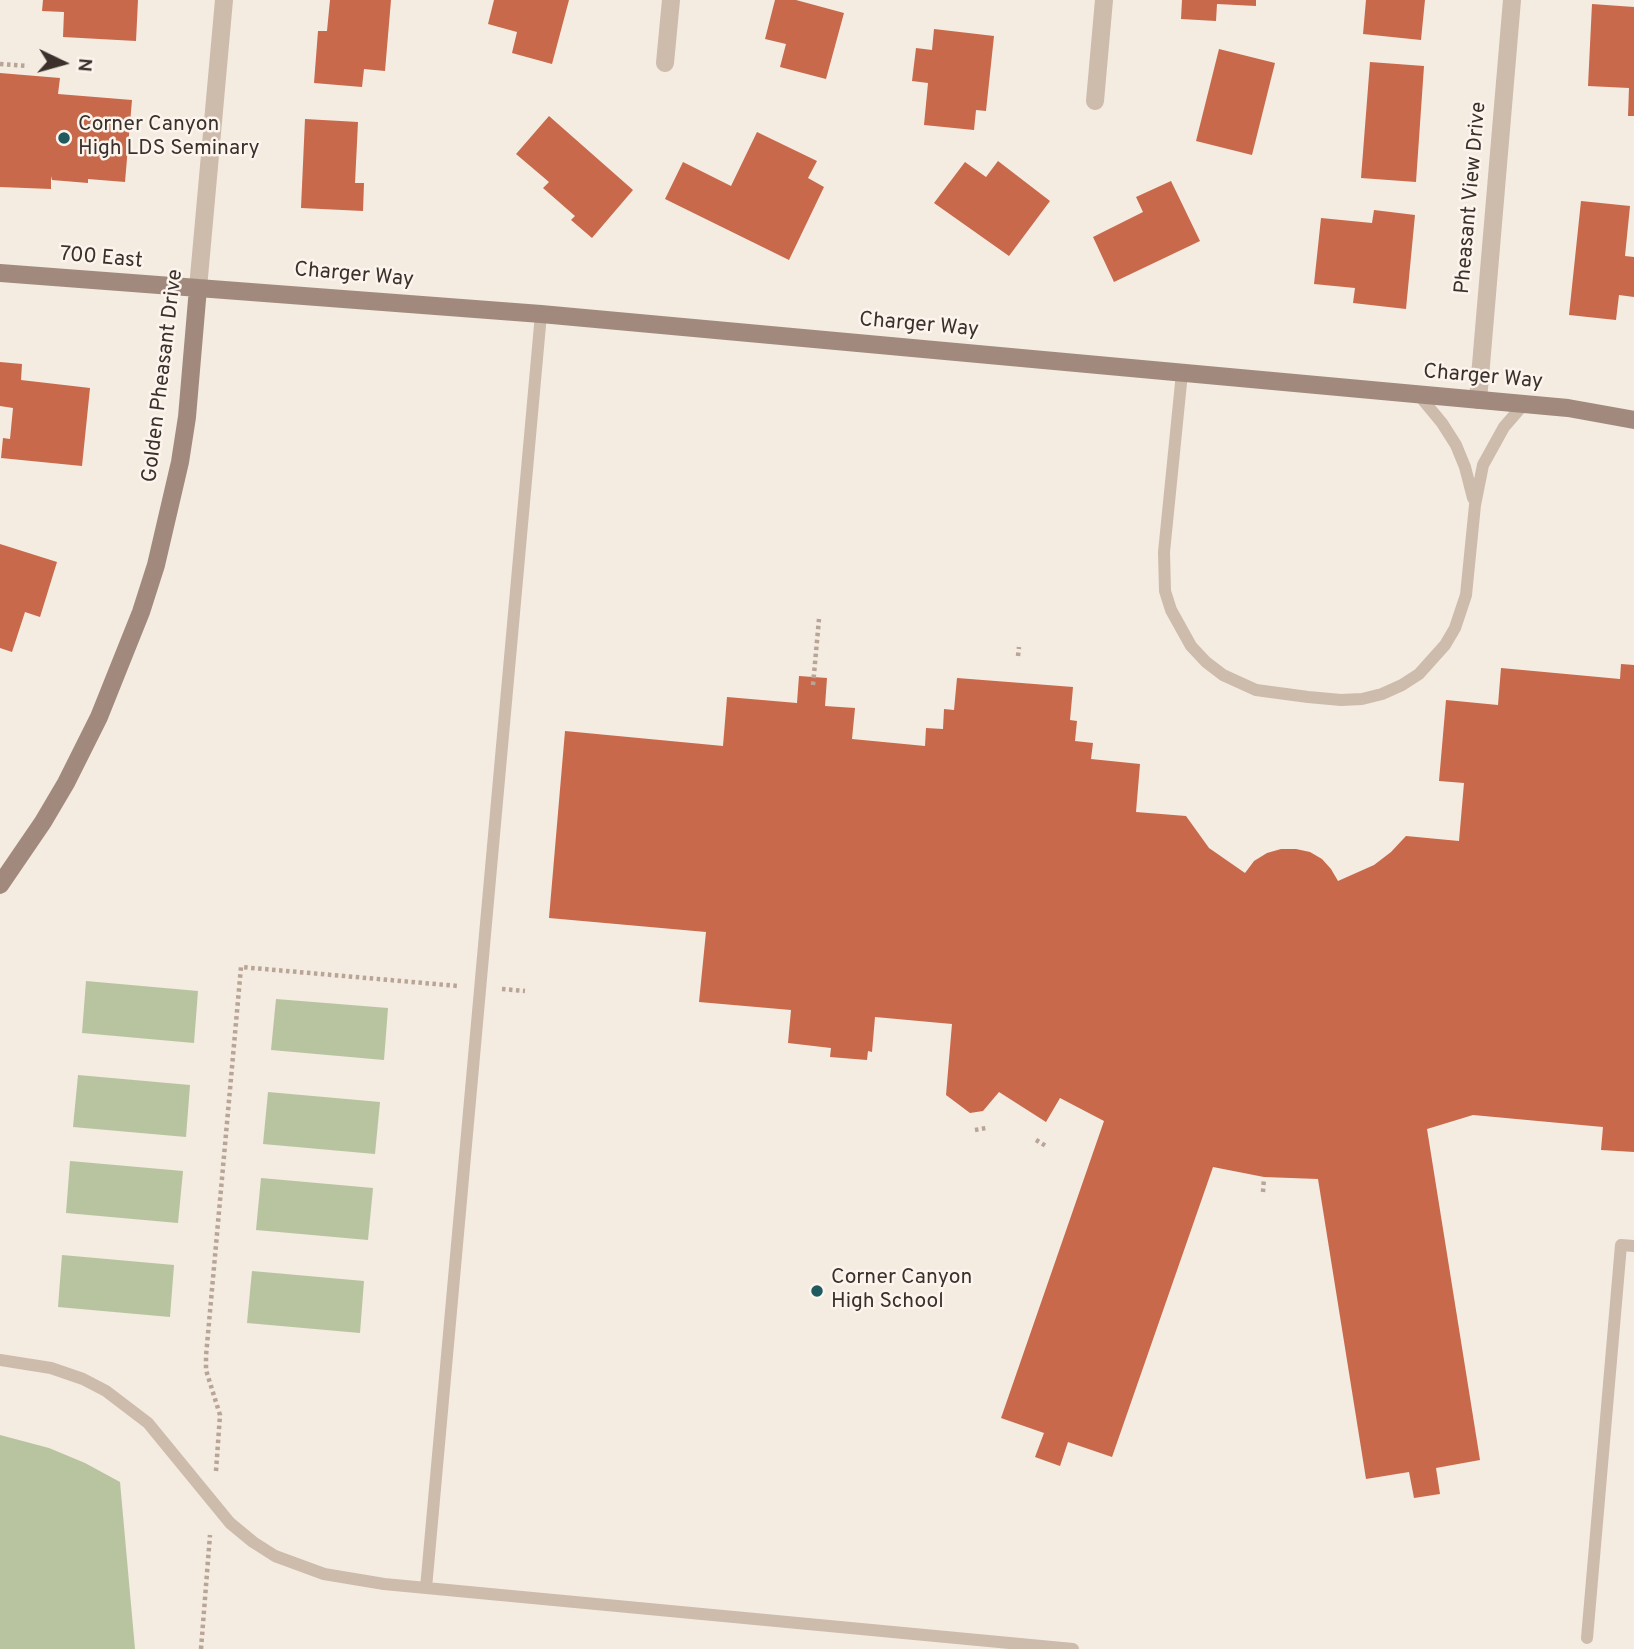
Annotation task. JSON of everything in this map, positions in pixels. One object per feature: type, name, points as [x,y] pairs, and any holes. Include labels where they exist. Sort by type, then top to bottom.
[{"type":"street","name":"Golden Pheasant Drive","points":[[0,886],[66,783],[99,717],[141,612],[156,565],[180,462],[187,416],[224,0]]},
{"type":"street","points":[[665,63],[671,0]]},
{"type":"street","points":[[1095,101],[1104,0]]},
{"type":"street","name":"Pheasant View Drive","points":[[1478,400],[1512,0]]},
{"type":"street","name":"700 East","points":[[0,273],[198,288]]},
{"type":"street","name":"Charger Way","points":[[198,288],[541,314],[1418,394],[1568,408],[1634,420]]},
{"type":"lane","points":[[426,1588],[541,314]]},
{"type":"lane","points":[[1182,373],[1164,552],[1166,591],[1179,628],[1191,646],[1223,675],[1242,685],[1270,694],[1341,700],[1382,694],[1419,674],[1445,645],[1462,610],[1468,580],[1477,485],[1491,448],[1504,427],[1524,404]]},
{"type":"lane","points":[[1418,394],[1442,423],[1455,445],[1465,467],[1475,505]]},
{"type":"lane","points":[[1587,1638],[1621,1245],[1634,1246]]},
{"type":"lane","points":[[0,1360],[51,1368],[83,1379],[117,1398],[148,1423],[230,1523],[253,1542],[299,1567],[353,1581],[1073,1649]]},
{"type":"path","points":[[0,64],[29,66]]},
{"type":"path","points":[[813,685],[819,619]]},
{"type":"path","points":[[1018,656],[1019,647]]},
{"type":"path","points":[[201,1649],[220,1415],[206,1370],[206,1356],[241,967],[525,992]]},
{"type":"path","points":[[975,1130],[986,1128]]},
{"type":"path","points":[[1036,1140],[1046,1146]]},
{"type":"path","points":[[1263,1192],[1264,1178]]},
{"type":"green space","points":[[86,981],[198,991],[194,1043],[82,1033]]},
{"type":"green space","points":[[276,999],[388,1008],[384,1060],[271,1050]]},
{"type":"green space","points":[[78,1075],[190,1085],[186,1137],[73,1127]]},
{"type":"green space","points":[[268,1092],[380,1102],[375,1154],[263,1144]]},
{"type":"green space","points":[[70,1161],[183,1171],[178,1223],[66,1213]]},
{"type":"green space","points":[[261,1178],[373,1188],[368,1240],[256,1230]]},
{"type":"green space","points":[[62,1255],[174,1265],[170,1317],[58,1307]]},
{"type":"green space","points":[[252,1271],[364,1281],[360,1333],[247,1323]]},
{"type":"green space","points":[[0,1435],[49,1448],[120,1482],[135,1649],[0,1649]]},
{"type":"building","points":[[43,0],[138,0],[136,41],[63,37],[64,12],[42,11]]},
{"type":"building","points":[[330,0],[391,0],[385,71],[364,69],[362,87],[314,83],[318,31],[327,31]]},
{"type":"building","points":[[494,0],[569,0],[552,64],[512,53],[517,32],[488,24]]},
{"type":"building","points":[[775,0],[796,0],[844,13],[826,79],[780,67],[786,44],[765,39]]},
{"type":"building","points":[[1182,0],[1256,0],[1256,6],[1217,4],[1216,21],[1181,19]]},
{"type":"building","points":[[1366,0],[1425,0],[1421,40],[1363,34]]},
{"type":"building","points":[[1592,4],[1634,7],[1634,116],[1628,116],[1629,88],[1588,86]]},
{"type":"building","points":[[934,29],[994,36],[986,111],[976,110],[974,130],[924,125],[928,83],[912,81],[916,48],[932,50]]},
{"type":"building","points":[[1219,49],[1275,63],[1252,155],[1196,141]]},
{"type":"building","points":[[1370,62],[1424,66],[1416,182],[1361,178]]},
{"type":"building","name":"Corner Canyon High LDS Seminary","points":[[0,73],[60,78],[58,94],[132,100],[125,182],[88,179],[88,183],[52,180],[51,176],[51,189],[0,187]]},
{"type":"building","points":[[549,116],[633,190],[592,238],[571,220],[575,216],[543,188],[549,182],[516,154]]},
{"type":"building","points":[[305,119],[358,122],[355,183],[364,183],[363,211],[301,208]]},
{"type":"building","points":[[757,132],[817,161],[808,178],[824,187],[789,260],[665,199],[683,162],[731,186]]},
{"type":"building","points":[[998,161],[1050,201],[1009,256],[934,203],[965,162],[986,177]]},
{"type":"building","points":[[1171,181],[1200,241],[1114,282],[1093,237],[1143,212],[1136,197]]},
{"type":"building","points":[[1581,201],[1630,206],[1625,256],[1634,257],[1634,297],[1619,295],[1616,320],[1569,315]]},
{"type":"building","points":[[1374,210],[1415,215],[1406,309],[1353,303],[1355,288],[1314,284],[1321,218],[1372,223]]},
{"type":"building","points":[[0,362],[22,364],[21,380],[90,388],[82,466],[1,458],[3,438],[10,439],[13,408],[0,406]]},
{"type":"building","points":[[0,544],[57,562],[40,617],[25,612],[12,652],[0,648]]},
{"type":"building","points":[[1621,664],[1634,665],[1634,1152],[1601,1150],[1603,1127],[1473,1115],[1427,1129],[1480,1460],[1436,1468],[1440,1494],[1414,1498],[1409,1472],[1366,1479],[1318,1179],[1264,1177],[1213,1167],[1112,1457],[1068,1442],[1060,1466],[1035,1457],[1044,1433],[1001,1418],[1104,1121],[1060,1098],[1046,1122],[999,1092],[983,1111],[970,1113],[946,1095],[952,1024],[875,1017],[872,1052],[868,1051],[867,1060],[830,1057],[831,1048],[788,1043],[791,1010],[699,1002],[706,932],[549,918],[565,731],[723,746],[727,697],[797,703],[799,676],[827,678],[825,706],[855,708],[852,739],[925,746],[926,728],[943,729],[944,709],[954,710],[957,678],[1073,687],[1070,720],[1077,721],[1075,741],[1093,743],[1091,759],[1140,764],[1136,812],[1186,816],[1209,848],[1245,873],[1254,861],[1267,853],[1296,849],[1310,852],[1322,859],[1338,881],[1374,865],[1406,836],[1459,841],[1464,783],[1439,781],[1446,700],[1498,705],[1501,668],[1620,679]]},
{"type":"place","name":"Corner Canyon High LDS Seminary","points":[[64,138]]},
{"type":"place","name":"Corner Canyon High School","points":[[817,1291]]}]
